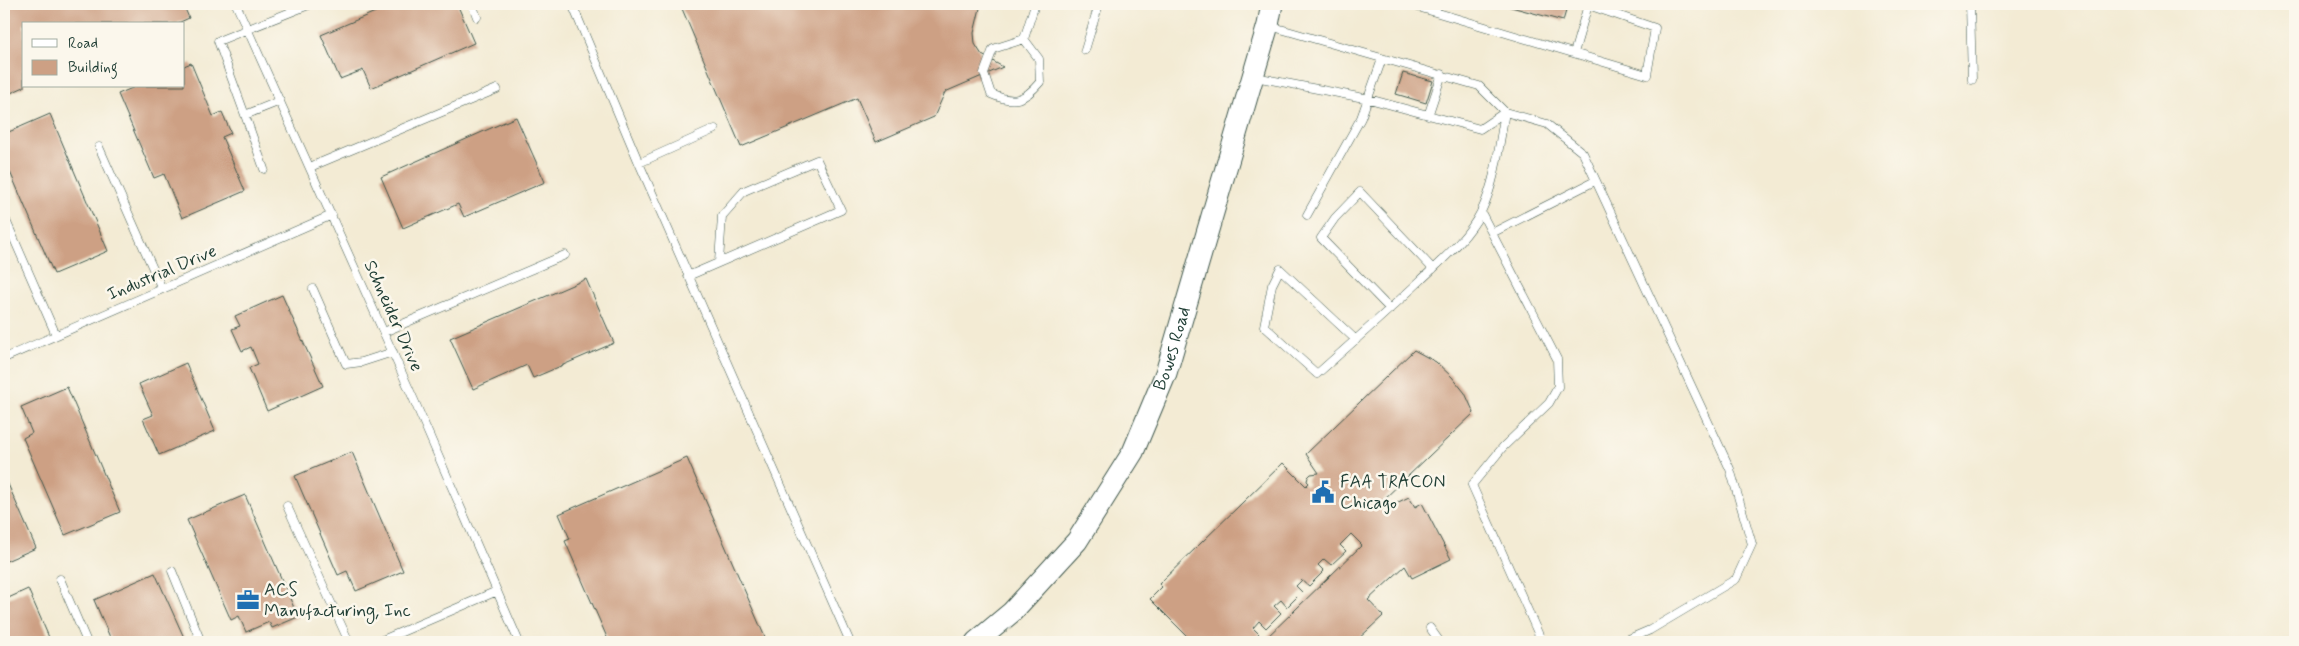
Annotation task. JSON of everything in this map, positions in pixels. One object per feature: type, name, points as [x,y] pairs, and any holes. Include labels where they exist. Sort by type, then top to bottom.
[{"type":"main road","name":"Bowes Road","points":[[976,642],[1012,612],[1077,541],[1133,452],[1166,373],[1268,25],[1272,4]]},
{"type":"lane","name":"Schneider Drive","points":[[236,4],[393,352],[519,642]]},
{"type":"lane","points":[[264,169],[218,41],[311,4]]},
{"type":"lane","points":[[472,4],[477,17]]},
{"type":"lane","points":[[572,4],[638,163],[850,642]]},
{"type":"lane","points":[[1024,38],[1034,4]]},
{"type":"lane","points":[[1085,50],[1099,4]]},
{"type":"lane","points":[[1408,4],[1647,75],[1655,28],[1588,5],[1574,53]]},
{"type":"lane","points":[[1970,4],[1972,80]]},
{"type":"lane","points":[[1268,25],[1479,86],[1505,112],[1547,124],[1583,153],[1730,468],[1752,544],[1736,579],[1650,630],[1622,642]]},
{"type":"lane","points":[[1024,38],[1039,59],[1040,82],[1029,95],[1007,101],[991,94],[984,73],[993,49],[1024,38]]},
{"type":"lane","points":[[1307,215],[1369,99],[1382,59]]},
{"type":"lane","points":[[1428,116],[1442,74]]},
{"type":"lane","points":[[1252,76],[1369,99],[1480,129],[1505,112]]},
{"type":"lane","points":[[310,167],[497,89]]},
{"type":"lane","points":[[245,115],[280,101]]},
{"type":"lane","points":[[1356,340],[1280,269],[1272,285],[1264,326],[1316,374],[1356,340],[1456,247],[1481,212],[1495,172],[1505,112]]},
{"type":"lane","points":[[638,163],[715,129]]},
{"type":"lane","points":[[99,147],[162,289]]},
{"type":"lane","points":[[688,276],[841,210],[817,160],[744,191],[722,216],[719,262]]},
{"type":"lane","points":[[1492,233],[1595,181]]},
{"type":"lane","points":[[1390,309],[1321,238],[1335,218],[1360,192],[1432,269]]},
{"type":"lane","points":[[1481,212],[1557,359],[1558,387],[1549,403],[1503,447],[1472,485],[1542,642]]},
{"type":"lane","name":"Industrial Drive","points":[[4,358],[332,215]]},
{"type":"lane","points":[[4,216],[56,335]]},
{"type":"lane","points":[[384,332],[565,255]]},
{"type":"lane","points":[[314,288],[346,364],[362,362],[393,352]]},
{"type":"lane","points":[[288,506],[349,642]]},
{"type":"lane","points":[[172,571],[201,642]]},
{"type":"lane","points":[[60,579],[87,642]]},
{"type":"lane","points":[[378,642],[497,591]]},
{"type":"lane","points":[[1430,628],[1440,642]]},
{"type":"building","points":[[4,4],[183,4],[189,18],[180,22],[22,22],[22,88],[4,96]]},
{"type":"building","points":[[394,4],[457,4],[474,43],[371,88],[363,70],[340,79],[321,35]]},
{"type":"building","points":[[680,4],[981,4],[974,33],[975,44],[982,55],[1003,67],[945,92],[934,117],[876,142],[857,98],[741,147]]},
{"type":"building","points":[[1500,4],[1568,4],[1563,21]]},
{"type":"building","points":[[191,63],[213,116],[222,112],[231,133],[222,137],[245,191],[182,218],[164,174],[154,178],[118,94],[132,88],[185,88],[185,66]]},
{"type":"building","points":[[1403,73],[1433,81],[1426,103],[1396,94]]},
{"type":"building","points":[[50,114],[108,251],[54,274],[4,158],[4,134]]},
{"type":"building","points":[[516,117],[545,182],[464,217],[458,204],[403,228],[381,177]]},
{"type":"building","points":[[586,279],[614,343],[533,378],[527,365],[473,389],[450,338]]},
{"type":"building","points":[[282,295],[323,386],[267,411],[249,368],[258,364],[251,347],[242,351],[232,329],[240,326],[235,316]]},
{"type":"building","name":"FAA TRACON Chicago","points":[[1414,350],[1436,362],[1452,377],[1465,393],[1474,413],[1382,501],[1390,506],[1409,497],[1415,507],[1422,503],[1451,559],[1412,578],[1405,566],[1368,600],[1383,616],[1355,642],[1262,642],[1362,545],[1351,534],[1340,545],[1346,551],[1331,565],[1324,559],[1318,565],[1324,571],[1309,586],[1302,580],[1296,586],[1302,592],[1287,607],[1281,600],[1274,606],[1281,613],[1266,628],[1259,621],[1253,628],[1259,634],[1250,642],[1193,642],[1150,599],[1162,587],[1159,584],[1283,463],[1306,486],[1309,483],[1307,481],[1308,477],[1311,474],[1319,473],[1306,454]]},
{"type":"building","points":[[186,363],[215,431],[159,455],[143,419],[153,415],[139,384]]},
{"type":"building","points":[[67,387],[120,512],[65,535],[23,438],[32,433],[21,407]]},
{"type":"building","points":[[352,452],[403,571],[356,591],[347,571],[338,575],[295,476]]},
{"type":"building","points":[[687,458],[767,642],[620,642],[619,640],[609,642],[565,541],[570,539],[559,514]]},
{"type":"building","points":[[4,475],[36,548],[4,562]]},
{"type":"building","points":[[245,495],[298,617],[272,628],[269,622],[246,632],[239,616],[231,620],[187,520]]},
{"type":"building","points":[[155,573],[186,642],[112,642],[94,600]]},
{"type":"building","points":[[28,589],[51,642],[4,642],[4,600]]},
{"type":"place","name":"FAA TRACON Chicago","points":[[1323,492]]},
{"type":"place","name":"ACS Manufacturing, Inc","points":[[248,600]]}]
